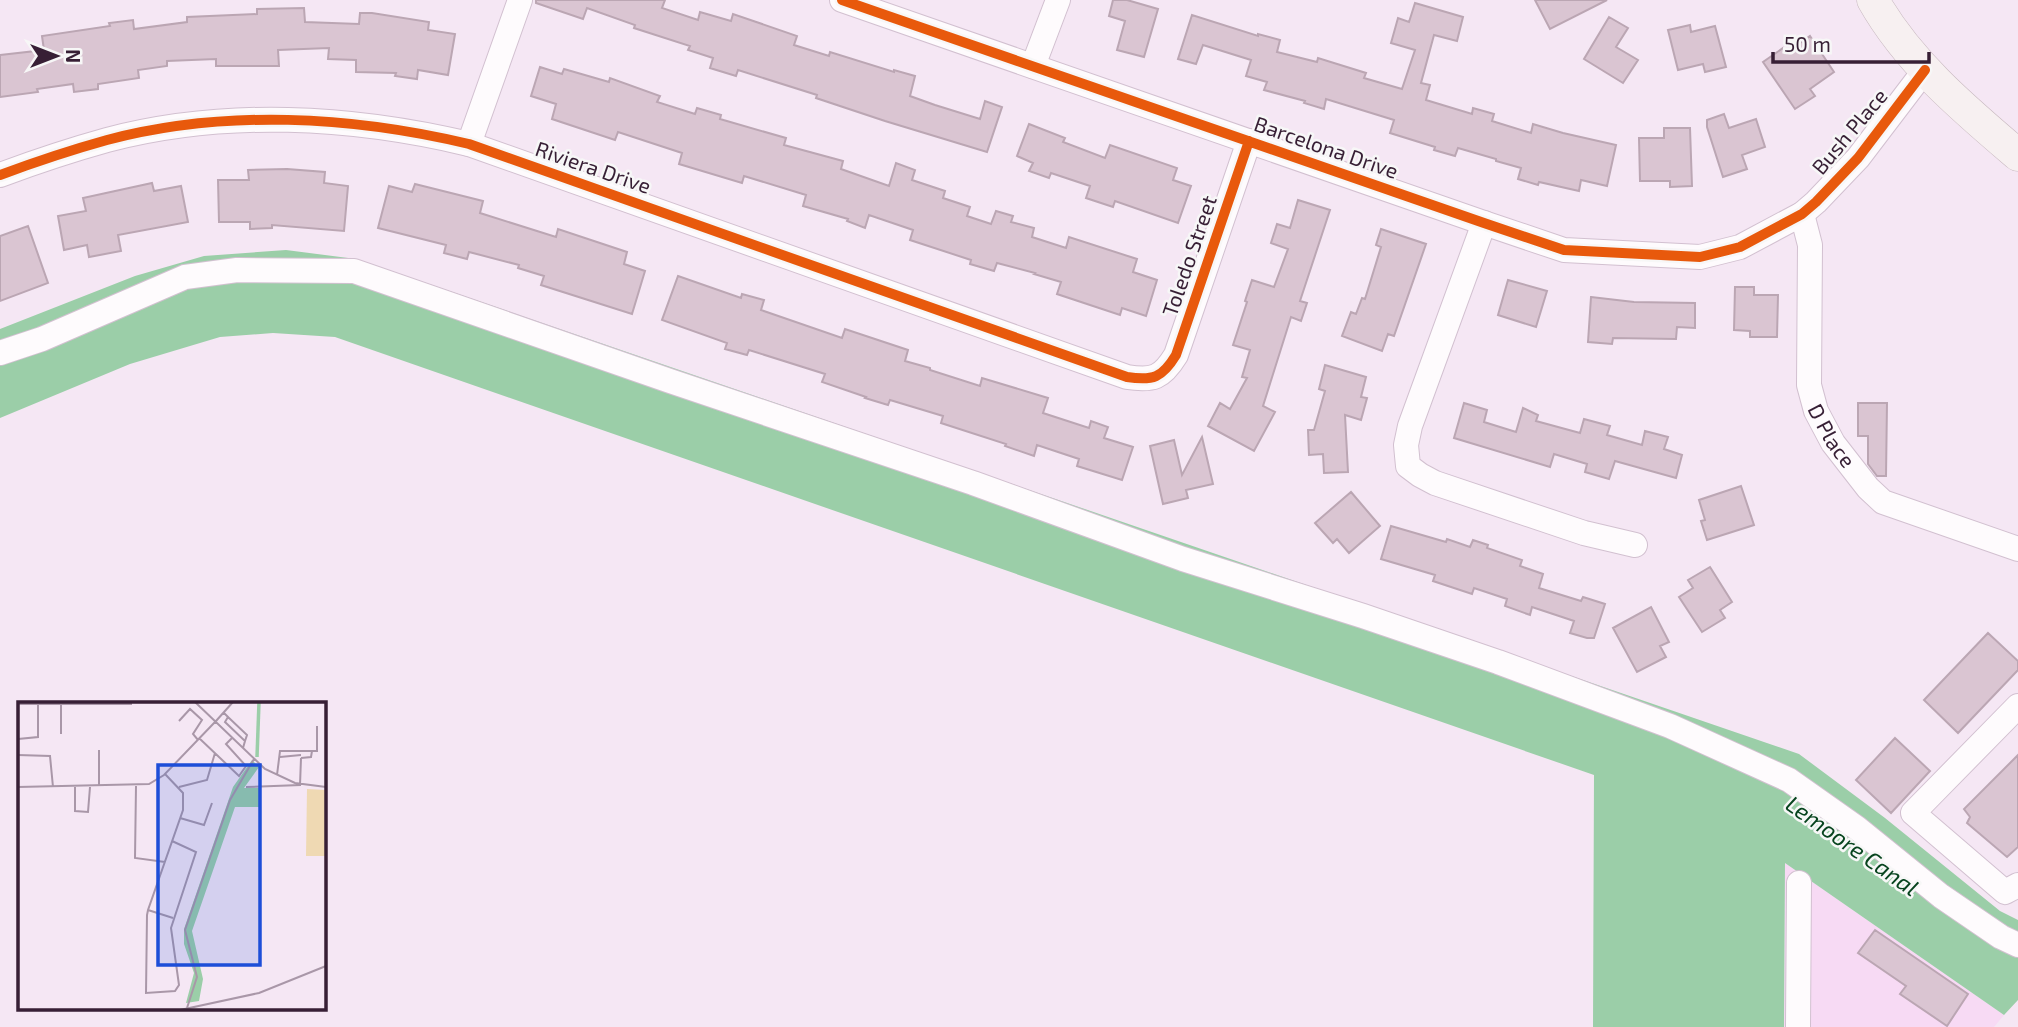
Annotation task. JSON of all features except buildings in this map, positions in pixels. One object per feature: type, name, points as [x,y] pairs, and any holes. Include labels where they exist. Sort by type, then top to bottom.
[{"type":"main road","points":[[1873,0],[1888,26],[1925,69],[2018,155]]},
{"type":"street","points":[[468,144],[520,0]]},
{"type":"street","name":"Barcelona Drive","points":[[842,0],[1564,250],[1700,257],[1740,247],[1802,214]]},
{"type":"street","points":[[1033,66],[1058,0]]},
{"type":"street","name":"Bush Place","points":[[1802,214],[1858,158],[1925,69]]},
{"type":"street","name":"Riviera Drive","points":[[0,175],[109,139],[180,126],[308,120],[370,125],[429,135],[468,144],[1127,377],[1157,377]]},
{"type":"street","name":"Toledo Street","points":[[1157,377],[1169,368],[1176,355],[1249,141]]},
{"type":"street","name":"D Place","points":[[1802,214],[1810,245],[1810,385],[1816,411],[1833,443],[1882,502],[2018,549]]},
{"type":"street","points":[[1483,223],[1410,426],[1406,445],[1408,466],[1420,475],[1447,487],[1584,533],[1635,545]]},
{"type":"street","points":[[0,353],[42,339],[186,277],[237,270],[354,271],[683,386],[973,483],[1183,559],[1498,662],[1670,726],[1789,780],[1857,828],[1941,897],[2001,937],[2018,945]]},
{"type":"street","points":[[2018,706],[1913,813],[2005,892],[2018,885]]},
{"type":"street","points":[[1798,1027],[1800,883]]},
{"type":"shaded area","points":[[1785,863],[2004,1015],[1994,1027],[1784,1027]]},
{"type":"water","name":"Lemoore Canal","points":[[286,250],[356,259],[1799,754],[1885,818],[2000,911],[2018,920],[2018,1000],[2004,1015],[1785,863],[1784,1027],[1593,1027],[1594,775],[335,337],[273,333],[220,337],[130,364],[0,418],[0,329],[135,276],[204,256]]},
{"type":"cycle path","points":[[842,0],[1564,250],[1700,257],[1740,247],[1802,214],[1816,202],[1858,158],[1925,70]]},
{"type":"cycle path","points":[[0,175],[107,140],[197,124],[288,120],[379,127],[469,144],[1127,377],[1150,378],[1166,369],[1176,355],[1249,141]]}]
